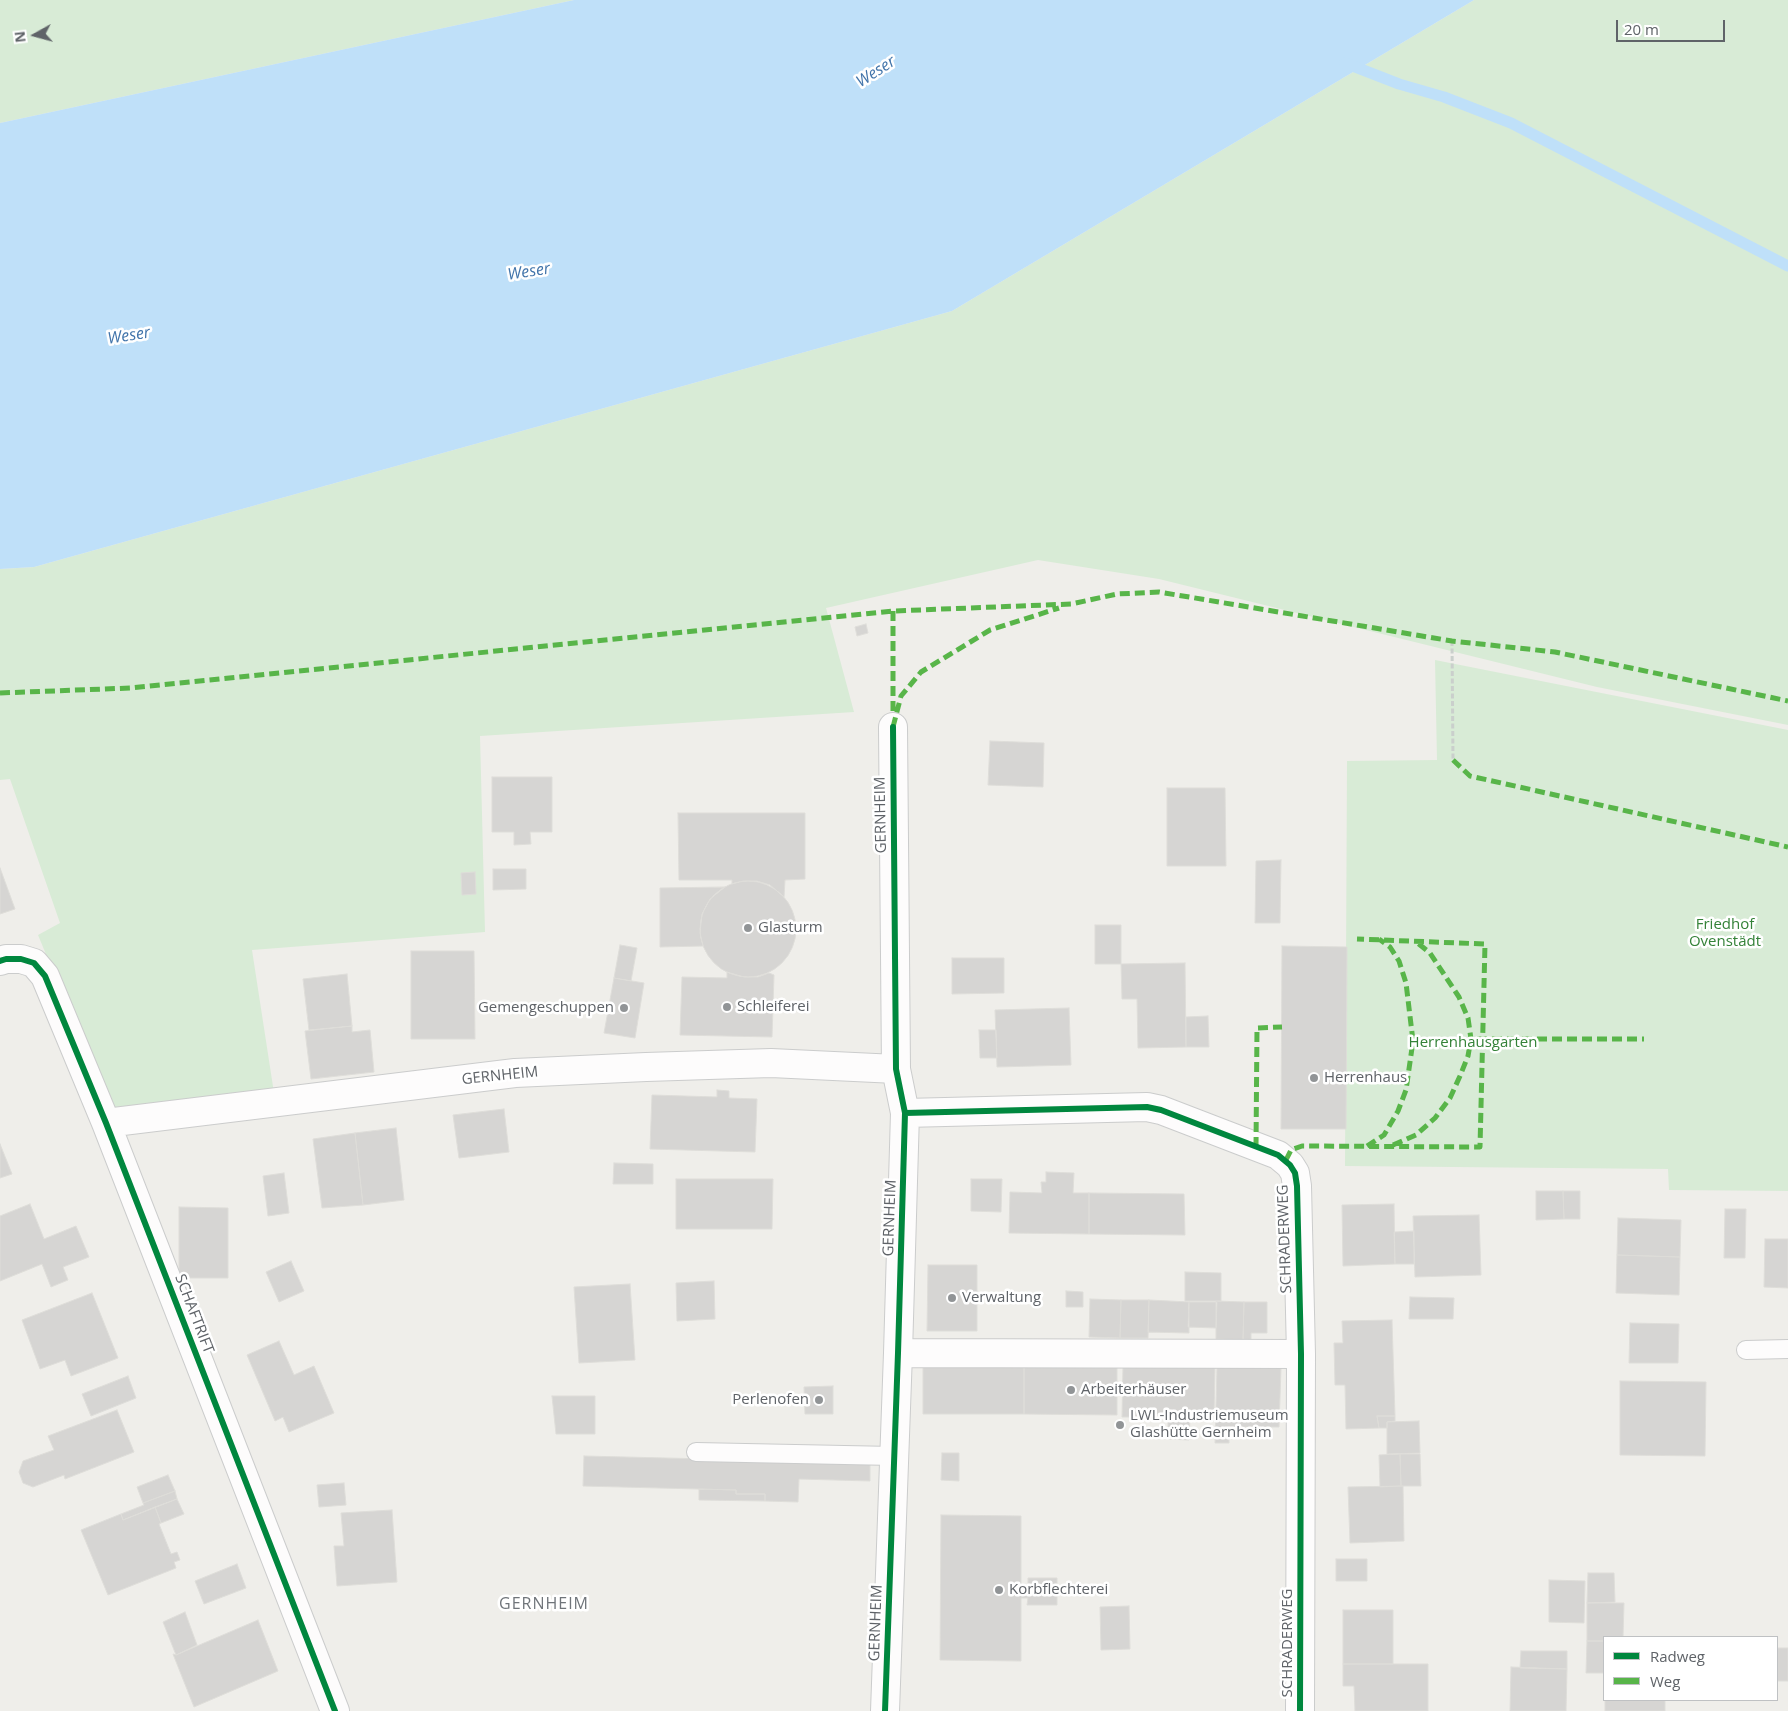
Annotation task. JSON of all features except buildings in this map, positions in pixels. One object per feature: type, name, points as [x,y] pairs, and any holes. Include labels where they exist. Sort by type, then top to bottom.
[{"type":"street","name":"GERNHEIM","points":[[885,1711],[905,1113],[896,1069],[893,726]]},
{"type":"street","name":"SCHAFTRIFT","points":[[0,961],[21,958],[34,963],[45,976],[106,1123],[335,1711]]},
{"type":"street","name":"GERNHEIM","points":[[106,1123],[515,1073],[771,1063],[896,1069]]},
{"type":"street","name":"SCHRADERWEG","points":[[905,1113],[1147,1107],[1161,1110],[1278,1155],[1286,1160],[1295,1173],[1297,1186],[1301,1354],[1300,1711]]},
{"type":"street","points":[[898,1353],[1301,1354]]},
{"type":"lane","points":[[1746,1350],[1788,1349]]},
{"type":"lane","points":[[696,1452],[894,1456]]},
{"type":"path","points":[[1452,641],[1453,760]]},
{"type":"green space","points":[[0,0],[574,0],[0,123]]},
{"type":"green space","points":[[1474,0],[1788,0],[1788,725],[1597,687],[1159,579],[1038,560],[826,608],[854,712],[480,736],[485,932],[252,950],[274,1093],[112,1113],[38,935],[60,923],[10,779],[0,780],[0,569],[34,567],[952,311]]},
{"type":"green space","points":[[1435,660],[1788,730],[1788,1191],[1669,1190],[1668,1169],[1345,1166],[1347,761],[1437,760]]},
{"type":"water","name":"Weser","points":[[574,0],[1474,0],[952,311],[34,567],[0,569],[0,123]]},
{"type":"waterway","points":[[1345,63],[1399,84],[1444,97],[1511,123],[1788,266]]},
{"type":"marked path","points":[[0,693],[130,688],[893,611],[1071,604],[1117,594],[1159,592],[1452,641],[1555,652],[1788,701]]},
{"type":"marked path","points":[[893,727],[901,696],[921,672],[990,630],[1059,608]]},
{"type":"marked path","points":[[893,611],[893,714]]},
{"type":"marked path","points":[[1453,760],[1470,776],[1788,847]]},
{"type":"marked path","points":[[1286,1160],[1291,1150],[1302,1146],[1480,1147],[1485,944],[1357,939]]},
{"type":"marked path","points":[[1367,1146],[1384,1135],[1398,1111],[1406,1090],[1413,1041],[1406,983],[1399,961],[1390,947],[1379,939]]},
{"type":"marked path","points":[[1393,1145],[1416,1135],[1435,1118],[1450,1098],[1468,1056],[1471,1039],[1468,1018],[1459,997],[1430,953],[1415,941]]},
{"type":"marked path","points":[[1256,1147],[1257,1028],[1282,1027]]},
{"type":"marked path","points":[[1477,1039],[1644,1039]]},
{"type":"cycle path","points":[[885,1711],[905,1113],[896,1069],[893,727]]},
{"type":"cycle path","points":[[0,961],[21,959],[34,963],[45,976],[106,1123],[335,1711]]},
{"type":"cycle path","points":[[905,1113],[1147,1107],[1161,1110],[1278,1155],[1290,1165],[1295,1173],[1297,1186],[1301,1354],[1300,1711]]},
{"type":"place","name":"Glasturm","points":[[748,928]]},
{"type":"place","name":"Schleiferei","points":[[727,1007]]},
{"type":"place","name":"Gemengeschuppen","points":[[624,1008]]},
{"type":"place","name":"Herrenhaus","points":[[1314,1078]]},
{"type":"place","name":"Verwaltung","points":[[952,1298]]},
{"type":"place","name":"Arbeiterhäuser","points":[[1071,1390]]},
{"type":"place","name":"Perlenofen","points":[[819,1400]]},
{"type":"place","name":"LWL-Industriemuseum Glashütte Gernheim","points":[[1120,1425]]},
{"type":"place","name":"Korbflechterei","points":[[999,1590]]},
{"type":"district","name":"GERNHEIM","points":[[544,1604]]},
{"type":"park label","name":"Friedhof Ovenstädt","points":[[1725,934]]},
{"type":"park label","name":"Herrenhausgarten","points":[[1473,1043]]}]
